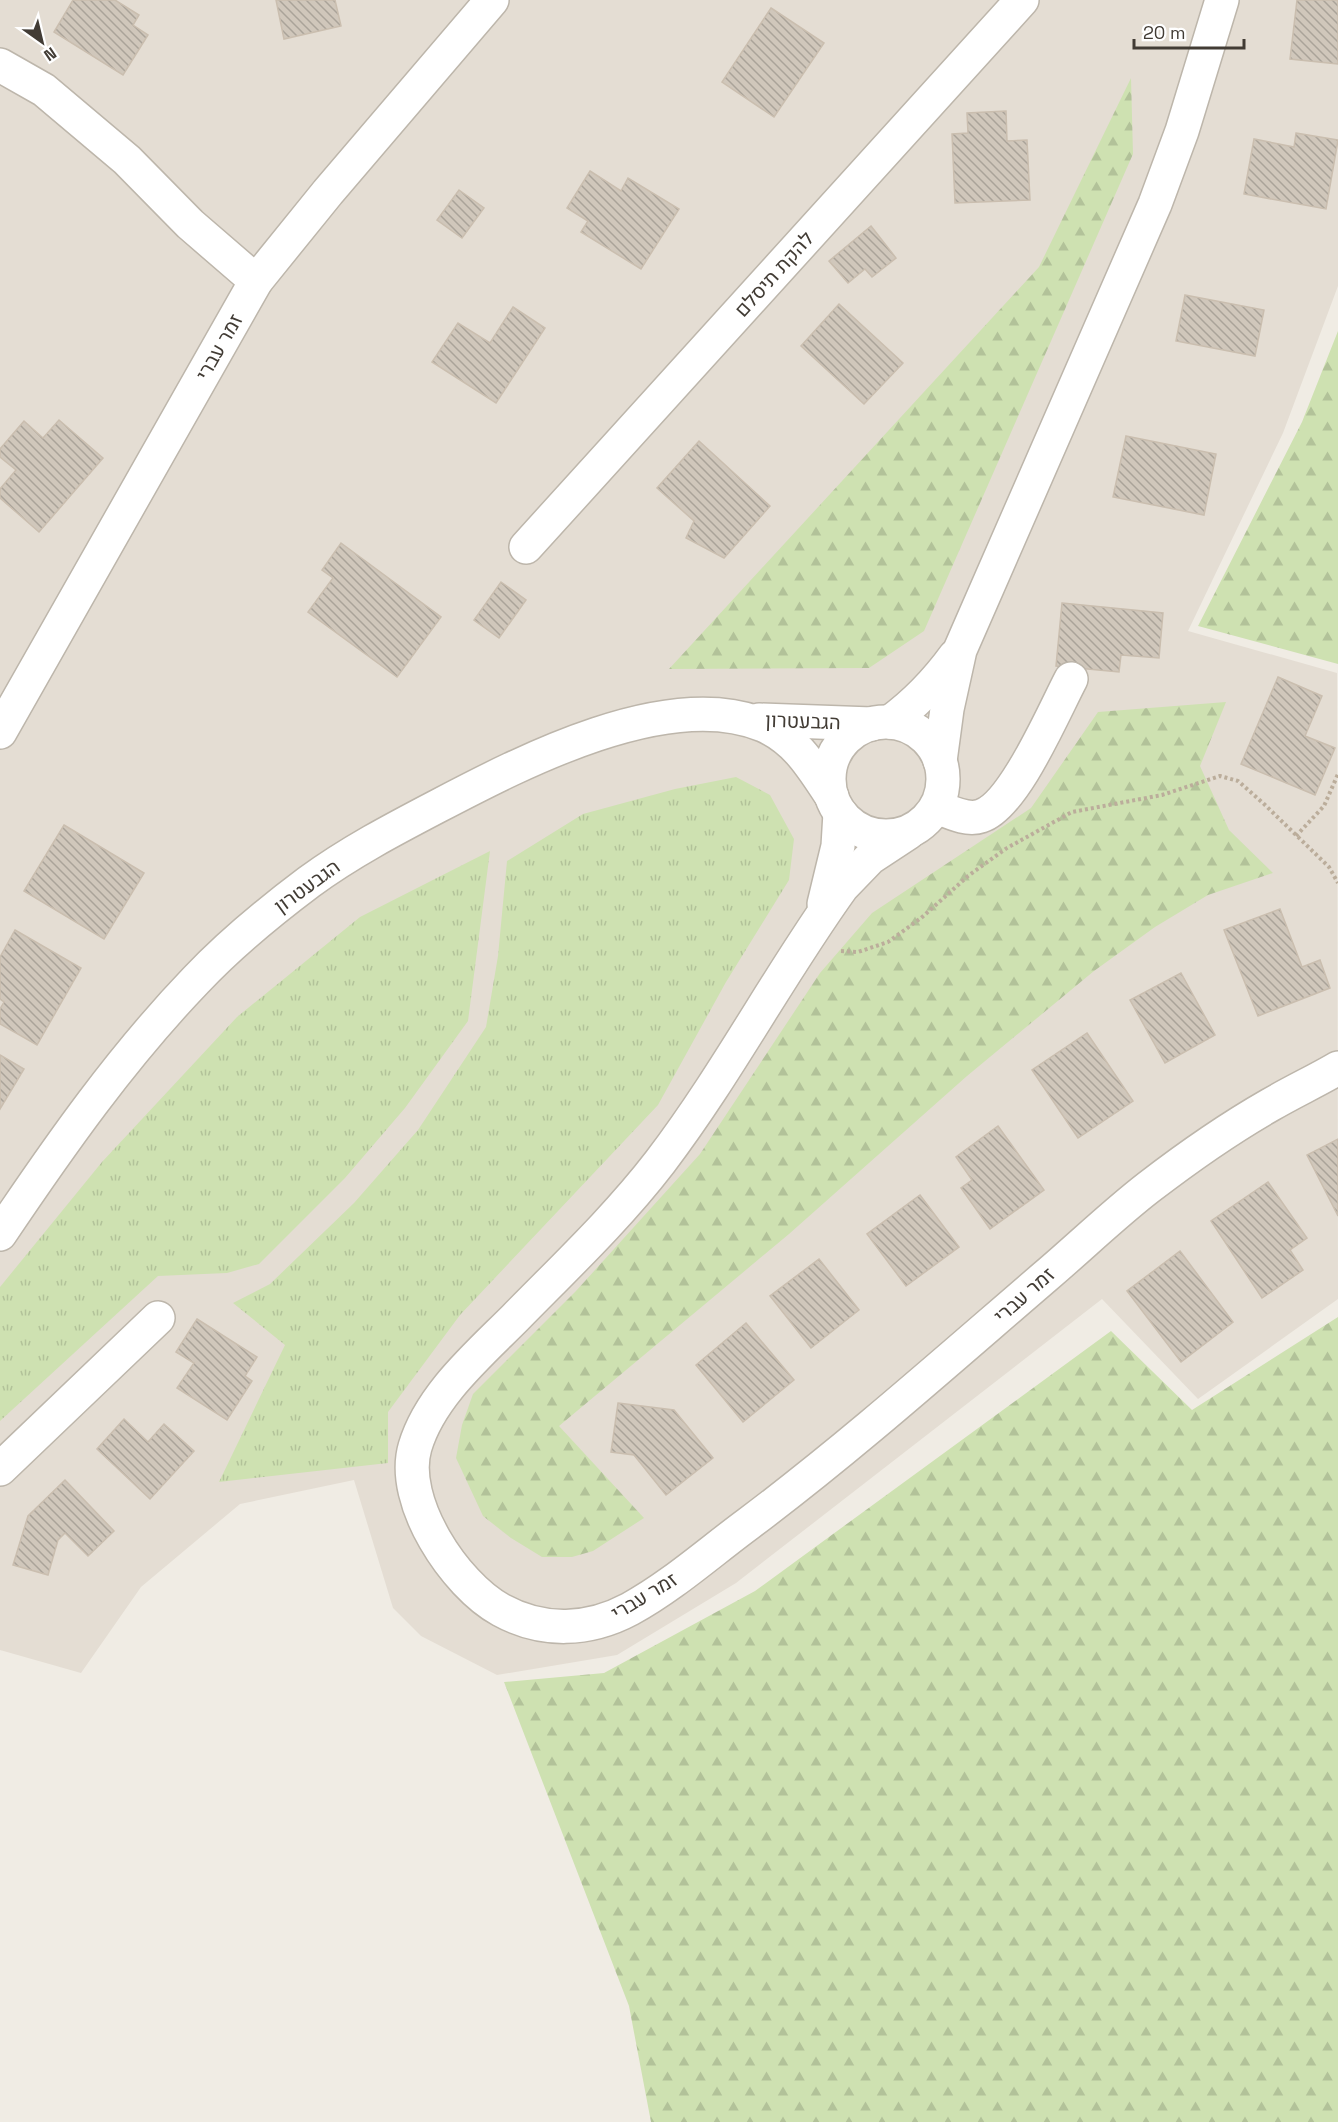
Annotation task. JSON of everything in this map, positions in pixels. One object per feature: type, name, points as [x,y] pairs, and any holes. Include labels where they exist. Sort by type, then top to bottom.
[{"type":"street","name":"זמר עברי","points":[[0,732],[256,281],[328,192],[492,0]]},
{"type":"street","name":"להקת תיסלם","points":[[526,547],[1022,0]]},
{"type":"street","points":[[940,761],[947,709],[960,650],[1155,204],[1182,131],[1222,0]]},
{"type":"street","points":[[0,65],[44,90],[127,160],[190,225],[256,281]]},
{"type":"street","points":[[881,723],[908,726],[924,736],[936,751],[940,761],[944,789],[937,807],[924,822],[908,833],[889,837],[870,834],[853,826],[836,805],[829,778],[837,752],[855,731],[881,723],[914,704],[938,680],[960,650]]},
{"type":"street","points":[[937,807],[967,817],[981,816],[994,809],[1016,784],[1071,680]]},
{"type":"street","name":"הגבעטרון","points":[[0,1234],[65,1138],[132,1051],[197,978],[250,928],[311,881],[390,831],[531,759],[579,739],[632,724],[678,717],[713,715],[760,724],[790,739],[809,761],[836,805]]},
{"type":"street","name":"הגבעטרון","points":[[734,719],[881,723]]},
{"type":"street","name":"זמר עברי","points":[[821,917],[834,866],[836,805]]},
{"type":"street","name":"זמר עברי","points":[[908,833],[870,858],[843,887],[821,917],[695,1114],[657,1166],[603,1228],[470,1364],[424,1423],[413,1454],[413,1480],[433,1538],[471,1587],[499,1609],[554,1627],[589,1626],[629,1610],[677,1577],[835,1456],[1147,1189],[1226,1132],[1338,1068]]},
{"type":"street","points":[[0,1469],[158,1318]]},
{"type":"path","points":[[1296,836],[1324,806],[1338,774]]},
{"type":"path","points":[[801,949],[858,952],[888,942],[1006,848],[1072,812],[1162,795],[1220,776],[1238,781],[1329,867],[1338,883]]},
{"type":"shaded area","points":[[0,0],[1338,0],[1338,286],[1283,433],[1188,631],[1337,673],[1338,1299],[1198,1399],[1102,1299],[736,1583],[617,1655],[497,1675],[421,1636],[393,1608],[354,1480],[240,1504],[141,1587],[81,1673],[0,1650]]},
{"type":"green space","points":[[1131,78],[1133,154],[924,631],[869,668],[669,669],[1039,267]]},
{"type":"green space","points":[[1338,331],[1338,664],[1198,626],[1302,422]]},
{"type":"green space","points":[[1226,702],[1200,766],[1229,830],[1273,873],[1208,895],[1155,927],[1094,971],[967,1076],[789,1234],[559,1426],[644,1518],[593,1551],[572,1557],[542,1557],[511,1538],[483,1516],[456,1458],[462,1425],[473,1394],[576,1291],[700,1154],[820,973],[872,913],[1031,808],[1098,712]]},
{"type":"green space","points":[[736,777],[770,795],[794,839],[789,880],[726,982],[658,1105],[460,1315],[388,1412],[388,1463],[219,1482],[285,1345],[233,1303],[270,1284],[354,1203],[418,1130],[486,1027],[498,956],[507,861],[583,814],[675,789]]},
{"type":"green space","points":[[490,851],[468,1021],[405,1108],[345,1178],[259,1264],[227,1273],[158,1276],[0,1421],[0,1287],[102,1162],[237,1017],[360,917]]},
{"type":"green space","points":[[1338,1317],[1338,2122],[651,2122],[629,2006],[504,1682],[604,1673],[755,1591],[1111,1331],[1192,1410]]},
{"type":"building","points":[[73,0],[115,0],[139,15],[133,25],[148,35],[123,75],[54,32]]},
{"type":"building","points":[[276,0],[335,0],[341,26],[284,39]]},
{"type":"building","points":[[1297,0],[1338,0],[1338,64],[1290,59]]},
{"type":"building","points":[[771,8],[824,43],[774,117],[722,82]]},
{"type":"building","points":[[1006,111],[1007,141],[1027,140],[1030,200],[955,203],[952,134],[968,133],[967,113]]},
{"type":"building","points":[[1296,133],[1338,140],[1326,209],[1244,194],[1254,139],[1294,147]]},
{"type":"building","points":[[590,171],[621,191],[628,178],[679,209],[641,269],[581,232],[588,221],[567,208]]},
{"type":"building","points":[[459,190],[484,208],[462,238],[437,220]]},
{"type":"building","points":[[871,226],[896,258],[872,277],[865,269],[848,283],[829,261]]},
{"type":"building","points":[[1185,295],[1264,310],[1255,356],[1176,341]]},
{"type":"building","points":[[839,304],[903,363],[864,404],[801,346]]},
{"type":"building","points":[[513,307],[545,328],[496,403],[432,362],[458,323],[490,343]]},
{"type":"building","points":[[59,420],[103,458],[39,532],[0,498],[0,489],[16,470],[0,457],[0,449],[24,421],[43,438]]},
{"type":"building","points":[[1126,436],[1216,454],[1204,515],[1113,497]]},
{"type":"building","points":[[699,441],[770,506],[724,558],[686,538],[694,521],[657,488]]},
{"type":"building","points":[[341,543],[441,617],[397,677],[308,612],[333,578],[322,570]]},
{"type":"building","points":[[501,582],[526,600],[499,638],[474,620]]},
{"type":"building","points":[[1062,603],[1163,613],[1159,658],[1121,655],[1119,672],[1056,666]]},
{"type":"building","points":[[1278,677],[1322,696],[1305,736],[1335,748],[1315,795],[1241,764]]},
{"type":"building","points":[[64,825],[144,873],[104,939],[24,891]]},
{"type":"building","points":[[1280,909],[1302,967],[1320,960],[1330,988],[1258,1016],[1224,930]]},
{"type":"building","points":[[15,930],[81,968],[37,1045],[0,1024],[0,1009],[4,1002],[0,999],[0,957]]},
{"type":"building","points":[[1181,973],[1215,1035],[1165,1063],[1130,1000]]},
{"type":"building","points":[[1087,1033],[1133,1101],[1078,1138],[1032,1070]]},
{"type":"building","points":[[0,1055],[24,1069],[0,1109]]},
{"type":"building","points":[[998,1126],[1044,1190],[990,1229],[961,1188],[972,1180],[956,1157]]},
{"type":"building","points":[[1338,1139],[1338,1216],[1307,1155]]},
{"type":"building","points":[[1268,1182],[1307,1238],[1290,1250],[1303,1270],[1262,1298],[1211,1221]]},
{"type":"building","points":[[920,1195],[959,1247],[906,1286],[867,1234]]},
{"type":"building","points":[[1180,1251],[1233,1322],[1181,1362],[1127,1291]]},
{"type":"building","points":[[819,1259],[859,1310],[811,1348],[770,1296]]},
{"type":"building","points":[[197,1319],[257,1357],[245,1376],[252,1381],[227,1420],[177,1388],[194,1363],[176,1352]]},
{"type":"building","points":[[746,1323],[794,1380],[743,1422],[696,1365]]},
{"type":"building","points":[[618,1403],[674,1410],[713,1458],[666,1495],[634,1455],[611,1452]]},
{"type":"building","points":[[124,1419],[148,1442],[164,1424],[194,1451],[150,1499],[97,1449]]},
{"type":"building","points":[[65,1480],[114,1531],[88,1556],[65,1533],[58,1540],[48,1575],[13,1565],[28,1516]]}]
